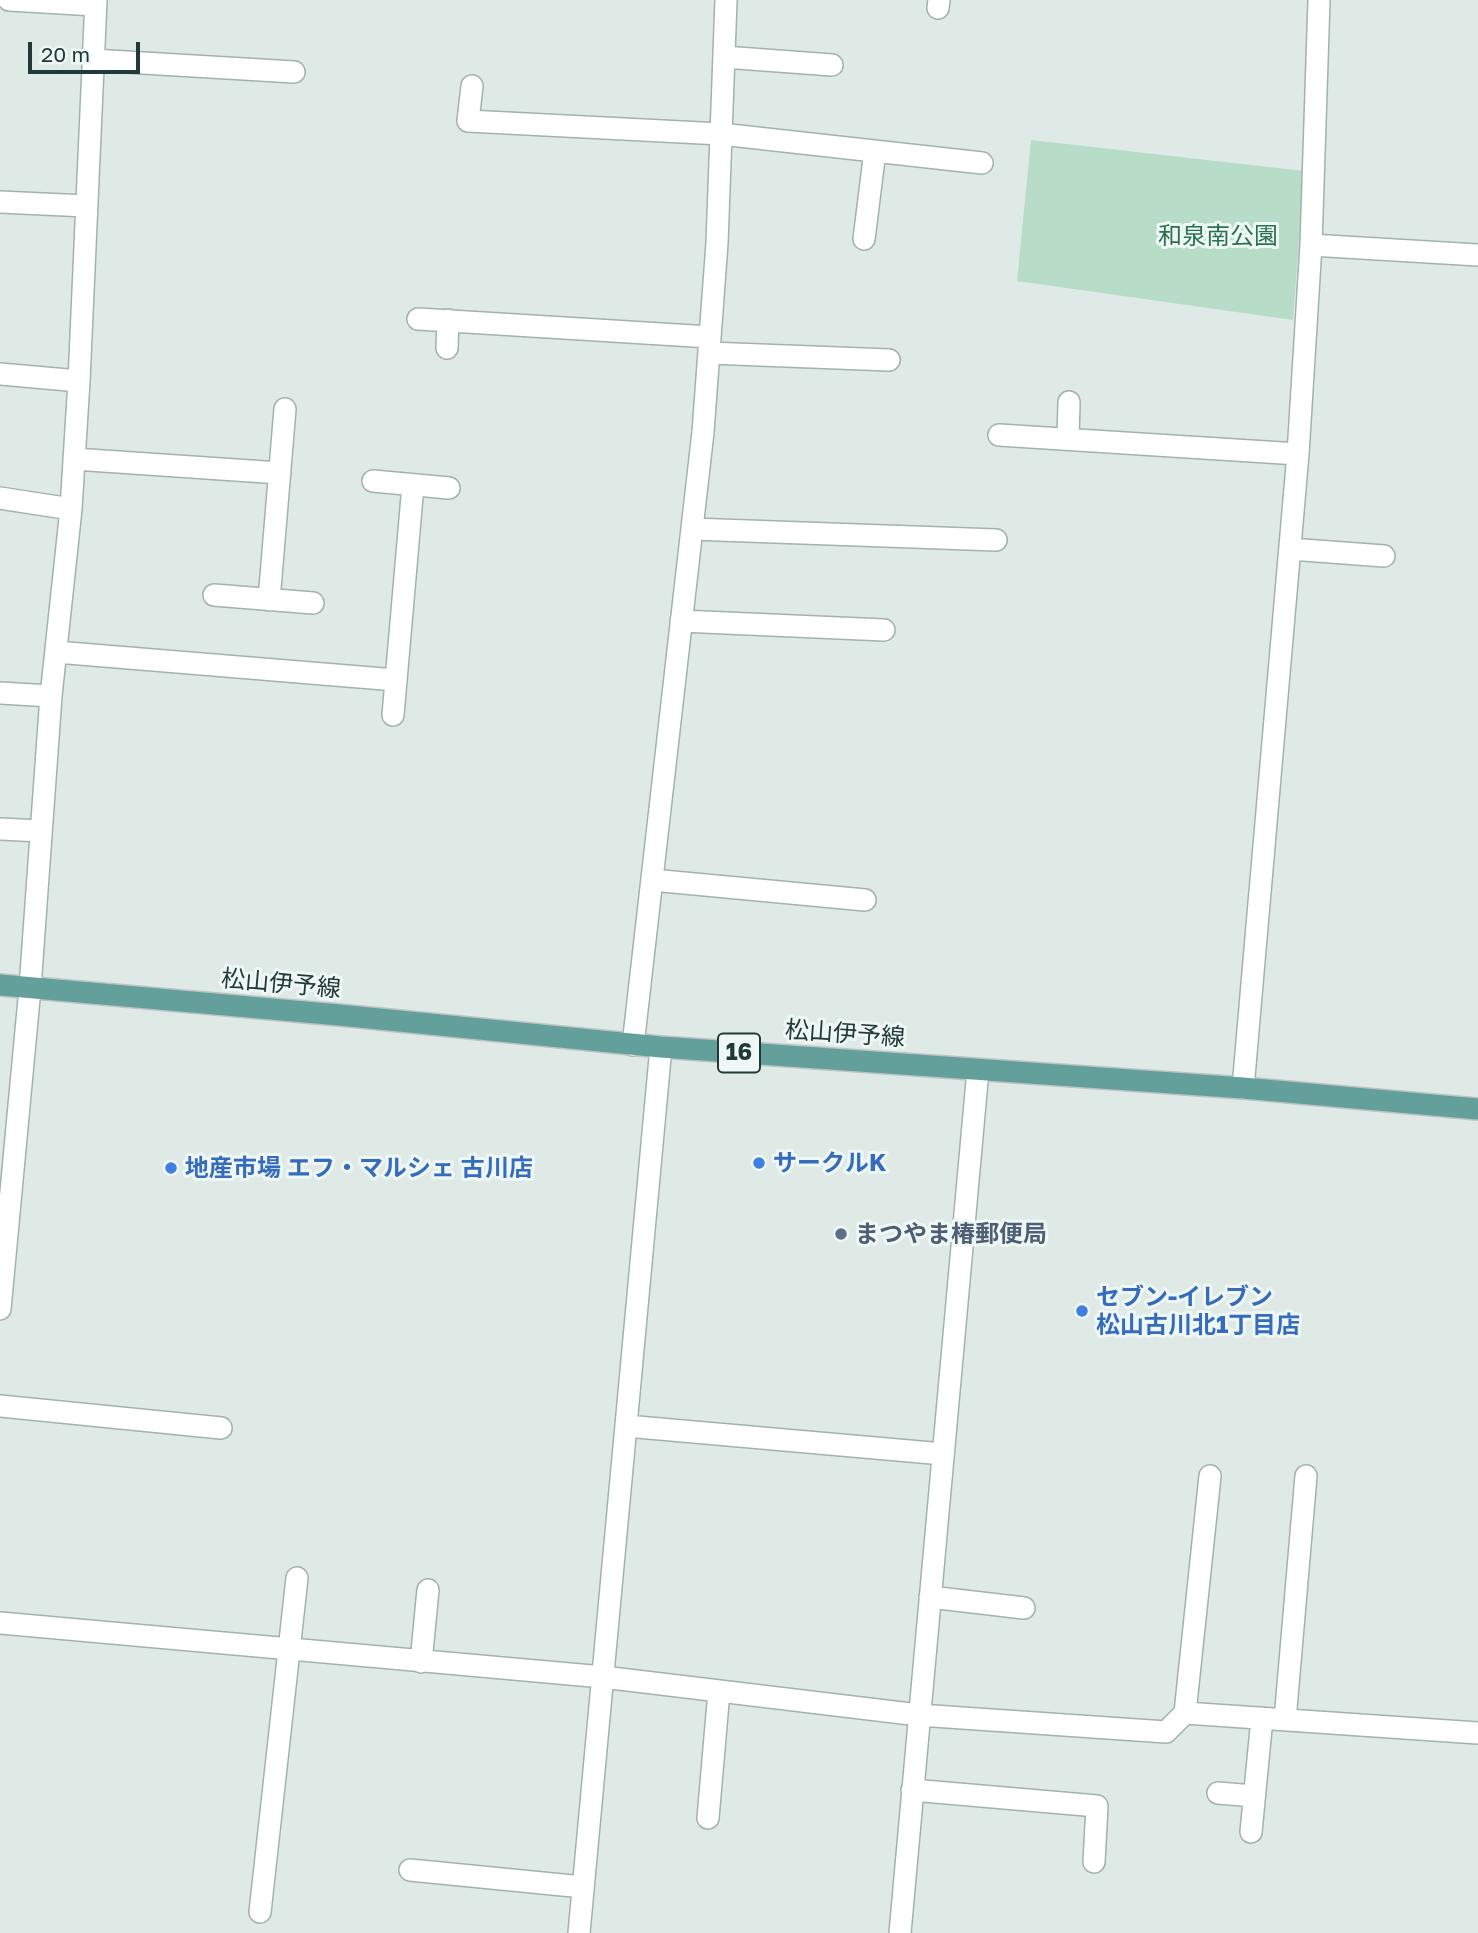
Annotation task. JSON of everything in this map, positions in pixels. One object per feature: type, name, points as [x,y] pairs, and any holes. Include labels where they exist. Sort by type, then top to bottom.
[{"type":"main road","name":"松山伊予線","points":[[0,985],[352,1016],[634,1045],[1243,1088],[1478,1110]]},
{"type":"street","points":[[0,1309],[30,988],[51,696],[71,509],[95,3],[9,0]]},
{"type":"street","points":[[634,1045],[703,432],[717,243],[726,0]]},
{"type":"street","points":[[1243,1088],[1298,454],[1311,245],[1319,0]]},
{"type":"street","points":[[724,57],[832,65]]},
{"type":"street","points":[[93,60],[294,72]]},
{"type":"street","points":[[472,86],[468,121],[721,134],[982,163]]},
{"type":"street","points":[[864,239],[874,152]]},
{"type":"street","points":[[0,202],[86,206]]},
{"type":"street","points":[[1311,245],[1478,255]]},
{"type":"street","points":[[418,319],[889,360]]},
{"type":"street","points":[[447,348],[449,320]]},
{"type":"street","points":[[0,374],[79,381]]},
{"type":"street","points":[[1068,439],[1069,402]]},
{"type":"street","points":[[269,600],[285,409]]},
{"type":"street","points":[[999,435],[1298,454]]},
{"type":"street","points":[[74,458],[280,473]]},
{"type":"street","points":[[373,481],[449,488]]},
{"type":"street","points":[[393,715],[414,485]]},
{"type":"street","points":[[0,498],[71,509]]},
{"type":"street","points":[[692,529],[996,540]]},
{"type":"street","points":[[1290,549],[1384,556]]},
{"type":"street","points":[[214,595],[313,603]]},
{"type":"street","points":[[681,621],[884,631]]},
{"type":"street","points":[[56,652],[396,680]]},
{"type":"street","points":[[0,693],[51,696]]},
{"type":"street","points":[[0,829],[41,831]]},
{"type":"street","points":[[652,880],[865,900]]},
{"type":"street","points":[[579,1933],[661,1047]]},
{"type":"street","points":[[900,1933],[978,1070]]},
{"type":"street","points":[[0,1406],[221,1428]]},
{"type":"street","points":[[626,1426],[943,1454]]},
{"type":"street","points":[[0,1623],[603,1677],[919,1715],[1166,1732],[1185,1713],[1210,1476]]},
{"type":"street","points":[[1285,1720],[1306,1476]]},
{"type":"street","points":[[260,1912],[297,1578]]},
{"type":"street","points":[[421,1662],[428,1590]]},
{"type":"street","points":[[930,1597],[1024,1608]]},
{"type":"street","points":[[708,1818],[719,1691]]},
{"type":"street","points":[[1185,1713],[1478,1733]]},
{"type":"street","points":[[1251,1832],[1262,1718]]},
{"type":"street","points":[[912,1790],[1097,1806],[1094,1862]]},
{"type":"street","points":[[1218,1793],[1254,1796]]},
{"type":"street","points":[[410,1870],[583,1887]]},
{"type":"green space","name":"和泉南公園","points":[[1031,140],[1304,171],[1293,320],[1017,281]]},
{"type":"place","name":"サークルK","points":[[759,1163]]},
{"type":"place","name":"地産市場 エフ・マルシェ 古川店","points":[[171,1168]]},
{"type":"place","name":"まつやま椿郵便局","points":[[841,1234]]},
{"type":"place","name":"セブン-イレブン 松山古川北1丁目店","points":[[1082,1311]]}]
